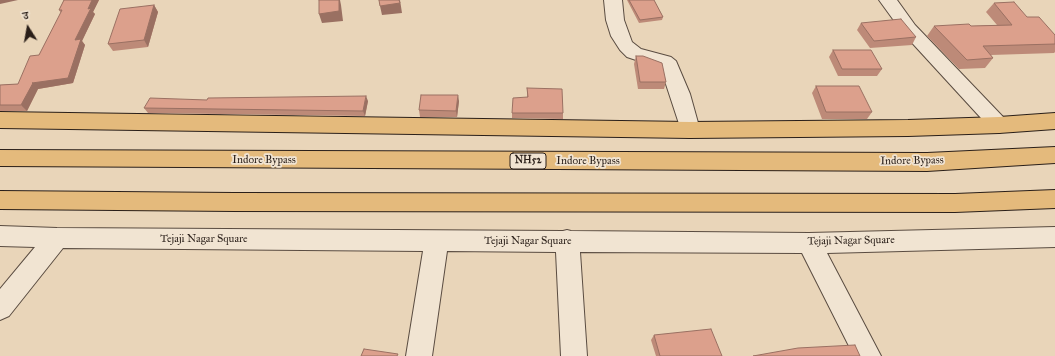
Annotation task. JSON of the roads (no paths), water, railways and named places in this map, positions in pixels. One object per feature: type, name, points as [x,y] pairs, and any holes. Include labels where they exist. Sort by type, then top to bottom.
[{"type":"highway","points":[[0,120],[690,130],[908,128],[999,125],[1055,121]]},
{"type":"highway","name":"Indore Bypass","points":[[0,158],[927,162],[1055,155]]},
{"type":"highway","points":[[0,200],[250,202],[956,203],[1055,199]]},
{"type":"street","points":[[613,0],[615,20],[620,36],[626,46],[634,53],[664,62],[669,66],[680,94],[690,130]]},
{"type":"street","points":[[888,0],[910,29],[999,125]]},
{"type":"street","name":"Tejaji Nagar Square","points":[[3,240],[57,238],[437,241],[566,240],[809,243],[1055,237]]},
{"type":"street","points":[[0,308],[57,238]]},
{"type":"street","points":[[566,240],[574,356]]},
{"type":"street","points":[[419,356],[437,241]]},
{"type":"street","points":[[809,243],[868,356]]}]
